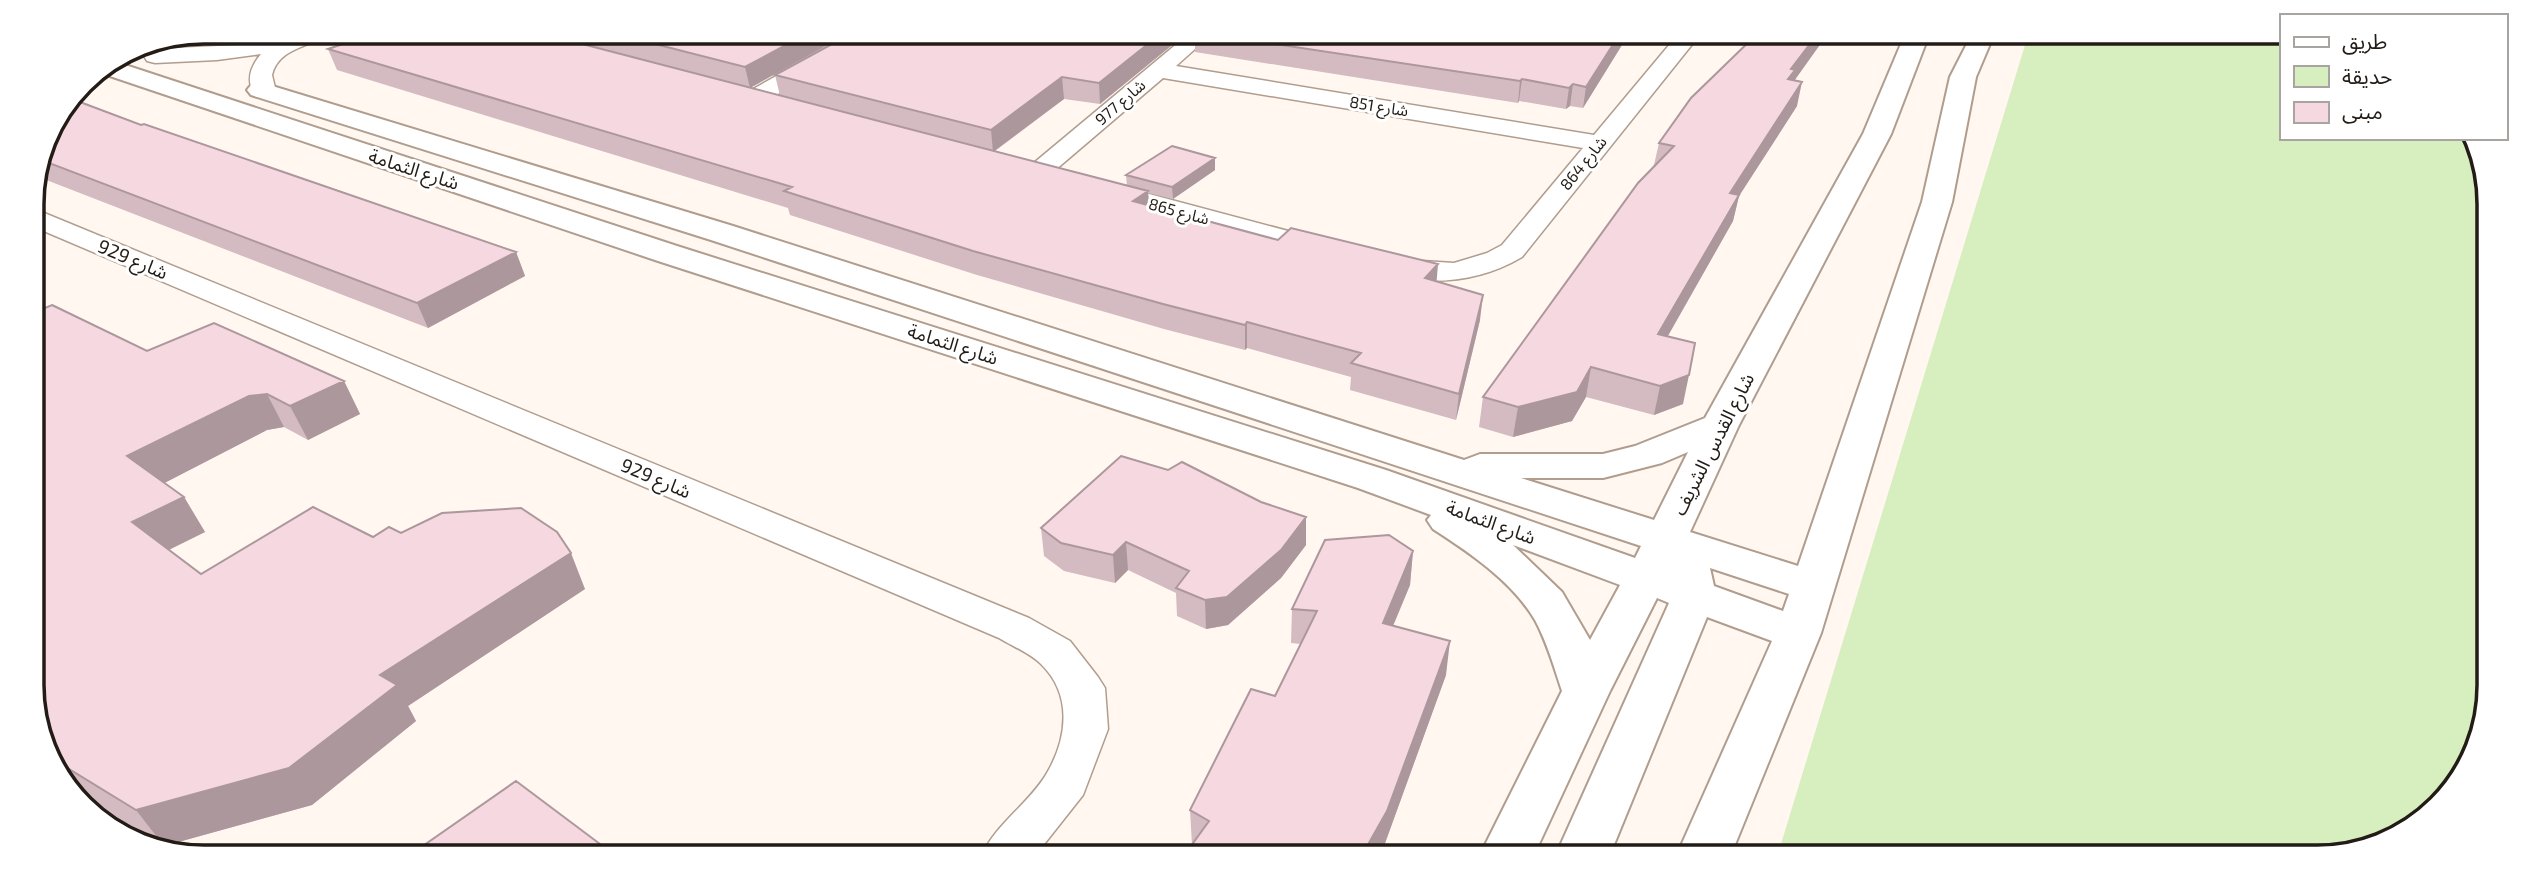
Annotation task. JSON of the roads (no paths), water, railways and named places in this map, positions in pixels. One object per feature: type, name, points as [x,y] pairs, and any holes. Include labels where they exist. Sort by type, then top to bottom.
[{"type":"street","points":[[152,53],[221,53],[279,44]]},
{"type":"street","points":[[264,92],[259,80],[262,68],[273,55],[289,44]]},
{"type":"street","points":[[553,44],[608,60]]},
{"type":"street","points":[[754,98],[849,44]]},
{"type":"street","name":"شارع 977","points":[[1038,172],[1188,44]]},
{"type":"street","name":"شارع 864","points":[[1460,272],[1490,265],[1512,251],[1681,44]]},
{"type":"street","name":"شارع القدس الشريف","points":[[1512,845],[1720,425],[1877,134],[1913,44]]},
{"type":"street","points":[[1708,845],[1798,633],[1937,202],[1963,77],[1978,44]]},
{"type":"street","name":"شارع الثمامة","points":[[147,54],[722,233],[1416,458],[1655,558]]},
{"type":"street","name":"شارع الثمامة","points":[[116,70],[666,253],[1373,479],[1655,558],[1811,586]]},
{"type":"street","name":"شارع 851","points":[[1157,70],[1600,143]]},
{"type":"street","points":[[728,91],[781,105]]},
{"type":"street","name":"شارع 865","points":[[1011,165],[1358,259],[1426,273],[1460,272]]},
{"type":"street","name":"شارع 929","points":[[44,221],[1014,628],[1055,652],[1083,688],[1086,729],[1067,782],[1015,845]]},
{"type":"street","points":[[44,239],[65,231]]},
{"type":"street","points":[[1416,458],[1511,468],[1603,466],[1648,454],[1720,425]]},
{"type":"street","points":[[1373,479],[1472,534],[1531,586],[1555,615],[1572,650],[1586,691]]},
{"type":"street","points":[[1587,845],[1694,595],[1688,565],[1655,558]]},
{"type":"street","points":[[1694,595],[1798,633]]}]
